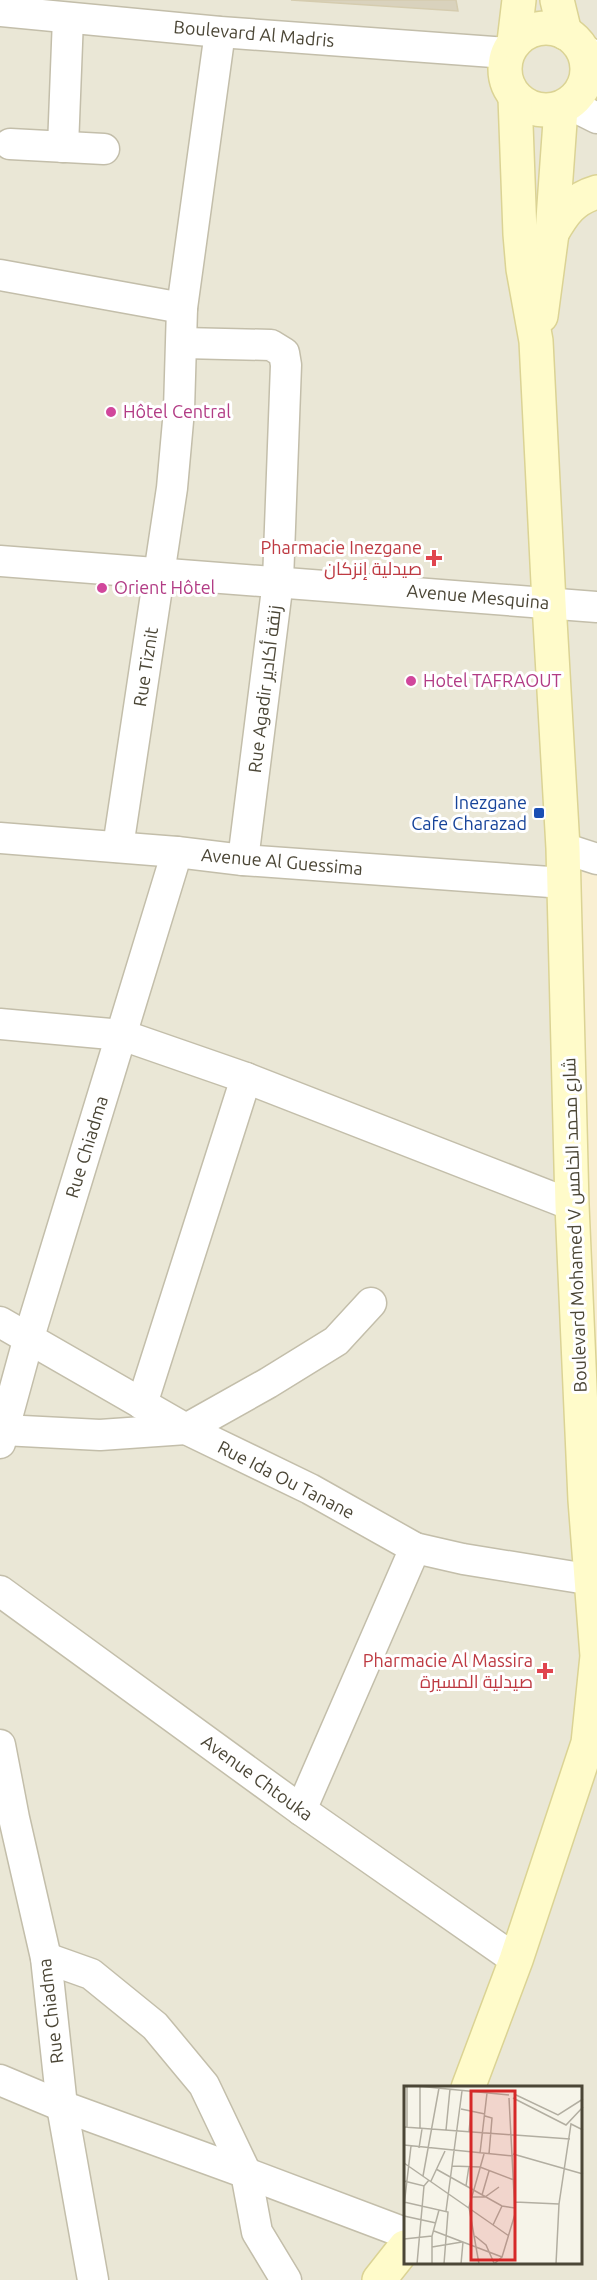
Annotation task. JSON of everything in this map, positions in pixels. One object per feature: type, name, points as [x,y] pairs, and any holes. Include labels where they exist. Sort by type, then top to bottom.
[{"type":"street","points":[[519,0],[511,48],[504,68],[507,84],[515,97],[525,105],[537,110],[576,110],[578,96],[584,84],[586,59],[557,0]]},
{"type":"street","name":"Boulevard Al Madris","points":[[0,11],[220,32],[511,48]]},
{"type":"street","points":[[63,147],[68,18]]},
{"type":"street","points":[[511,48],[525,33],[552,28],[581,46]]},
{"type":"street","name":"Rue Tiznit","points":[[118,847],[172,488],[183,342],[182,308],[220,32]]},
{"type":"street","name":"Boulevard Mohamed V شارع محمد الخامس","points":[[469,2086],[516,1960],[588,1743],[597,1656],[592,1580],[591,1500],[572,1205],[563,848],[536,341],[523,269],[515,97]]},
{"type":"street","name":"Boulevard Mohamed V شارع محمد الخامس","points":[[536,341],[552,233],[576,110]]},
{"type":"street","points":[[10,144],[104,149]]},
{"type":"street","points":[[552,233],[564,211],[584,196],[597,192]]},
{"type":"street","points":[[0,275],[182,308]]},
{"type":"street","name":"Rue Agadir زنقة أكادير","points":[[183,342],[271,345],[284,353],[286,365],[278,581],[243,860]]},
{"type":"street","name":"Avenue Mesquina","points":[[0,561],[597,607]]},
{"type":"street","name":"Avenue Al Guessima","points":[[0,838],[177,852],[243,860],[564,883]]},
{"type":"street","points":[[563,848],[597,859]]},
{"type":"street","name":"Rue Chiadma","points":[[2,1437],[29,1338],[177,852]]},
{"type":"street","points":[[0,1024],[122,1035],[246,1078],[572,1205]]},
{"type":"street","points":[[142,1404],[246,1078]]},
{"type":"street","points":[[2,1437],[100,1435],[186,1429],[268,1383],[336,1341],[371,1303]]},
{"type":"street","name":"Rue Ida Ou Tanane","points":[[0,1322],[186,1429],[310,1490],[416,1548],[463,1559],[592,1580]]},
{"type":"street","points":[[301,1810],[416,1548]]},
{"type":"street","name":"Avenue Chtouka","points":[[0,1591],[301,1810],[516,1960]]},
{"type":"street","name":"Rue Chiadma","points":[[0,1744],[14,1818],[46,1958],[62,2106],[93,2280]]},
{"type":"street","points":[[46,1958],[91,1974],[155,2026],[204,2085],[246,2172],[257,2232],[286,2280]]},
{"type":"street","points":[[0,2080],[62,2106],[246,2172],[404,2233]]},
{"type":"street","points":[[379,2280],[404,2248]]},
{"type":"shaded area","points":[[0,0],[597,0],[597,2280],[0,2280]]},
{"type":"shaded area","points":[[563,848],[597,860],[597,1500]]},
{"type":"building","points":[[291,0],[456,0],[458,11]]},
{"type":"place","name":"Hôtel Central","points":[[111,412]]},
{"type":"place","name":"Pharmacie Inezgane صيدلية إنزكان","points":[[434,558]]},
{"type":"place","name":"Orient Hôtel","points":[[102,588]]},
{"type":"place","name":"Hotel TAFRAOUT","points":[[411,681]]},
{"type":"place","name":"Inezgane Cafe Charazad","points":[[539,813]]},
{"type":"place","name":"Pharmacie Al Massira صيدلية المسيرة","points":[[545,1671]]}]
